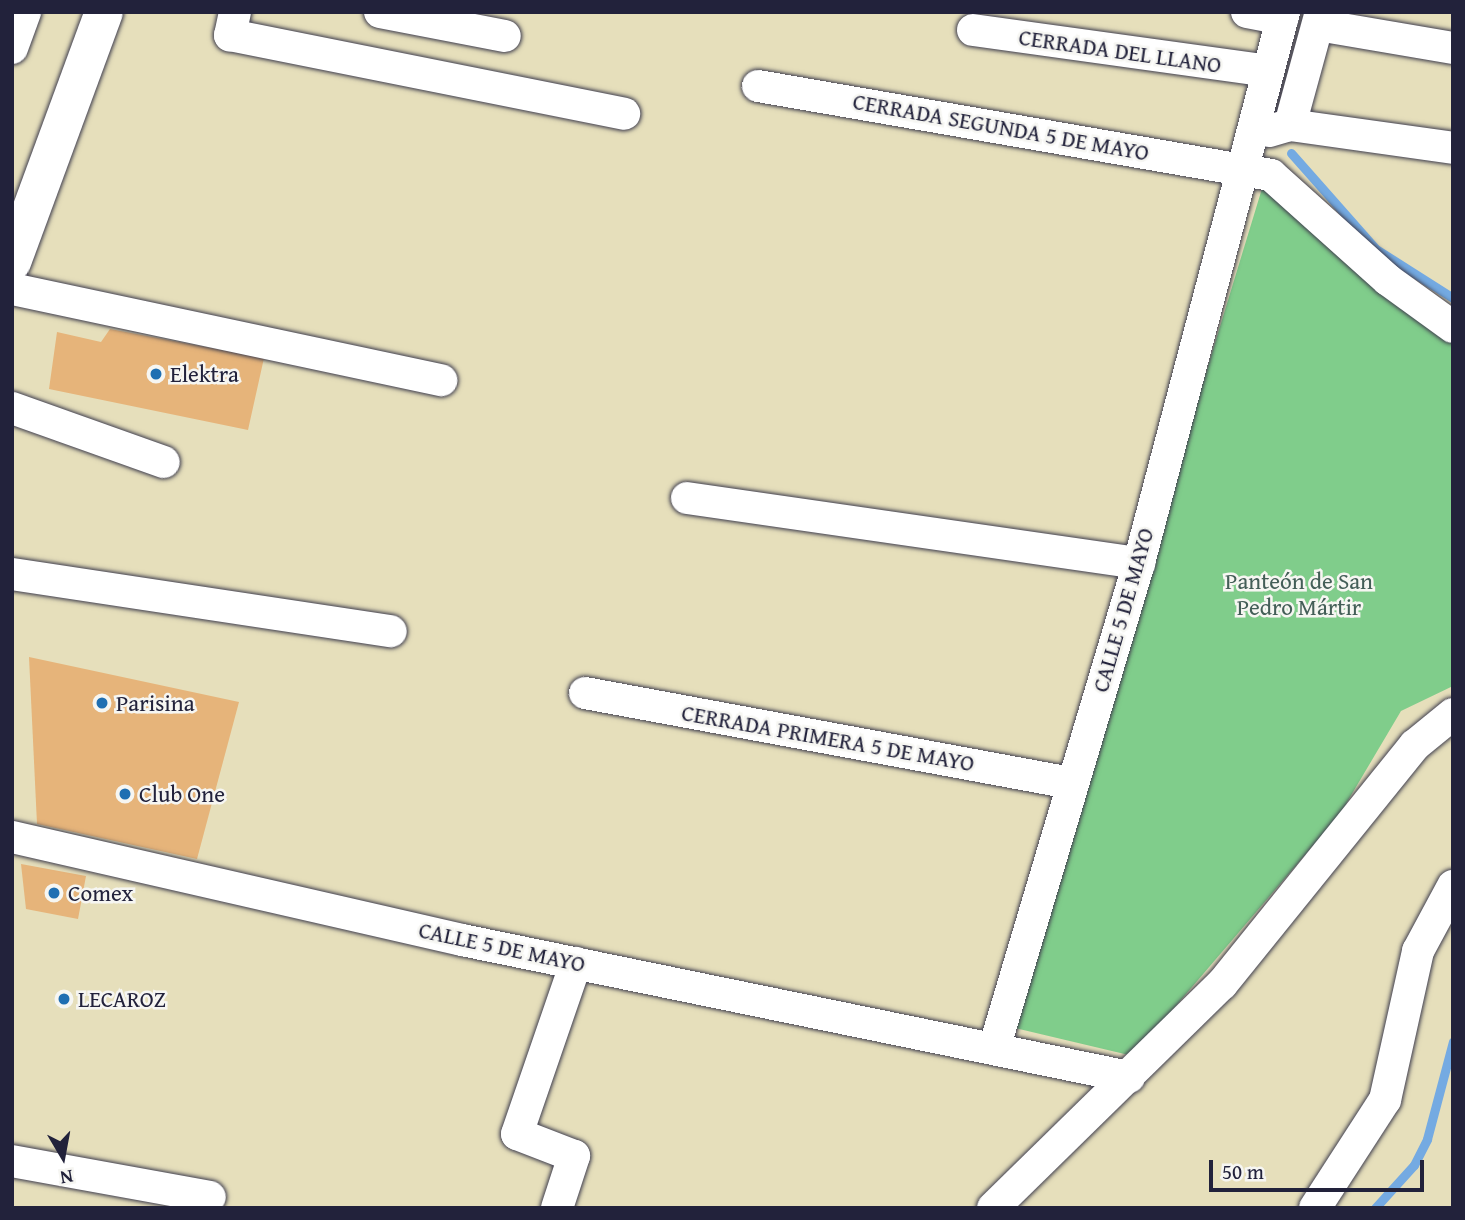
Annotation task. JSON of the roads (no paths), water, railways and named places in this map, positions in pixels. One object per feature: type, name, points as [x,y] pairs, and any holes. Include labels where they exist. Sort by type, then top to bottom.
[{"type":"main road","points":[[12,262],[104,12]]},
{"type":"street","points":[[12,48],[25,12]]},
{"type":"street","points":[[235,12],[230,35],[624,114]]},
{"type":"street","points":[[380,12],[505,36]]},
{"type":"street","points":[[1247,12],[1283,16]]},
{"type":"street","name":"CALLE 5 DE MAYO","points":[[994,1049],[1139,563],[1283,16]]},
{"type":"street","points":[[1290,125],[1320,19],[1453,48]]},
{"type":"street","name":"CERRADA DEL LLANO","points":[[973,30],[1268,71]]},
{"type":"street","name":"CERRADA SEGUNDA 5 DE MAYO","points":[[758,86],[1243,169]]},
{"type":"street","points":[[1252,135],[1290,125],[1453,148]]},
{"type":"street","points":[[1243,169],[1272,175],[1388,280],[1453,327]]},
{"type":"street","points":[[12,289],[441,380]]},
{"type":"street","points":[[12,408],[164,462]]},
{"type":"street","points":[[687,498],[1139,563]]},
{"type":"street","points":[[12,574],[391,631]]},
{"type":"street","name":"CERRADA PRIMERA 5 DE MAYO","points":[[585,693],[1072,783]]},
{"type":"street","points":[[993,1208],[1222,984],[1415,745],[1453,714]]},
{"type":"street","name":"CALLE 5 DE MAYO","points":[[12,837],[576,963],[1129,1077]]},
{"type":"street","points":[[1315,1208],[1385,1100],[1418,951],[1453,886]]},
{"type":"street","points":[[557,1208],[575,1156],[517,1133],[576,963]]},
{"type":"street","points":[[12,1161],[210,1197]]},
{"type":"waterway","points":[[1291,153],[1376,249],[1453,298]]},
{"type":"waterway","points":[[1375,1208],[1414,1165],[1427,1139],[1453,1041]]},
{"type":"place","name":"Elektra","points":[[156,374]]},
{"type":"place","name":"Parisina","points":[[102,703]]},
{"type":"place","name":"Club One","points":[[125,794]]},
{"type":"place","name":"Comex","points":[[54,893]]},
{"type":"place","name":"LECAROZ","points":[[64,999]]},
{"type":"park label","name":"Panteón de San Pedro Mártir","points":[[1299,594]]}]
